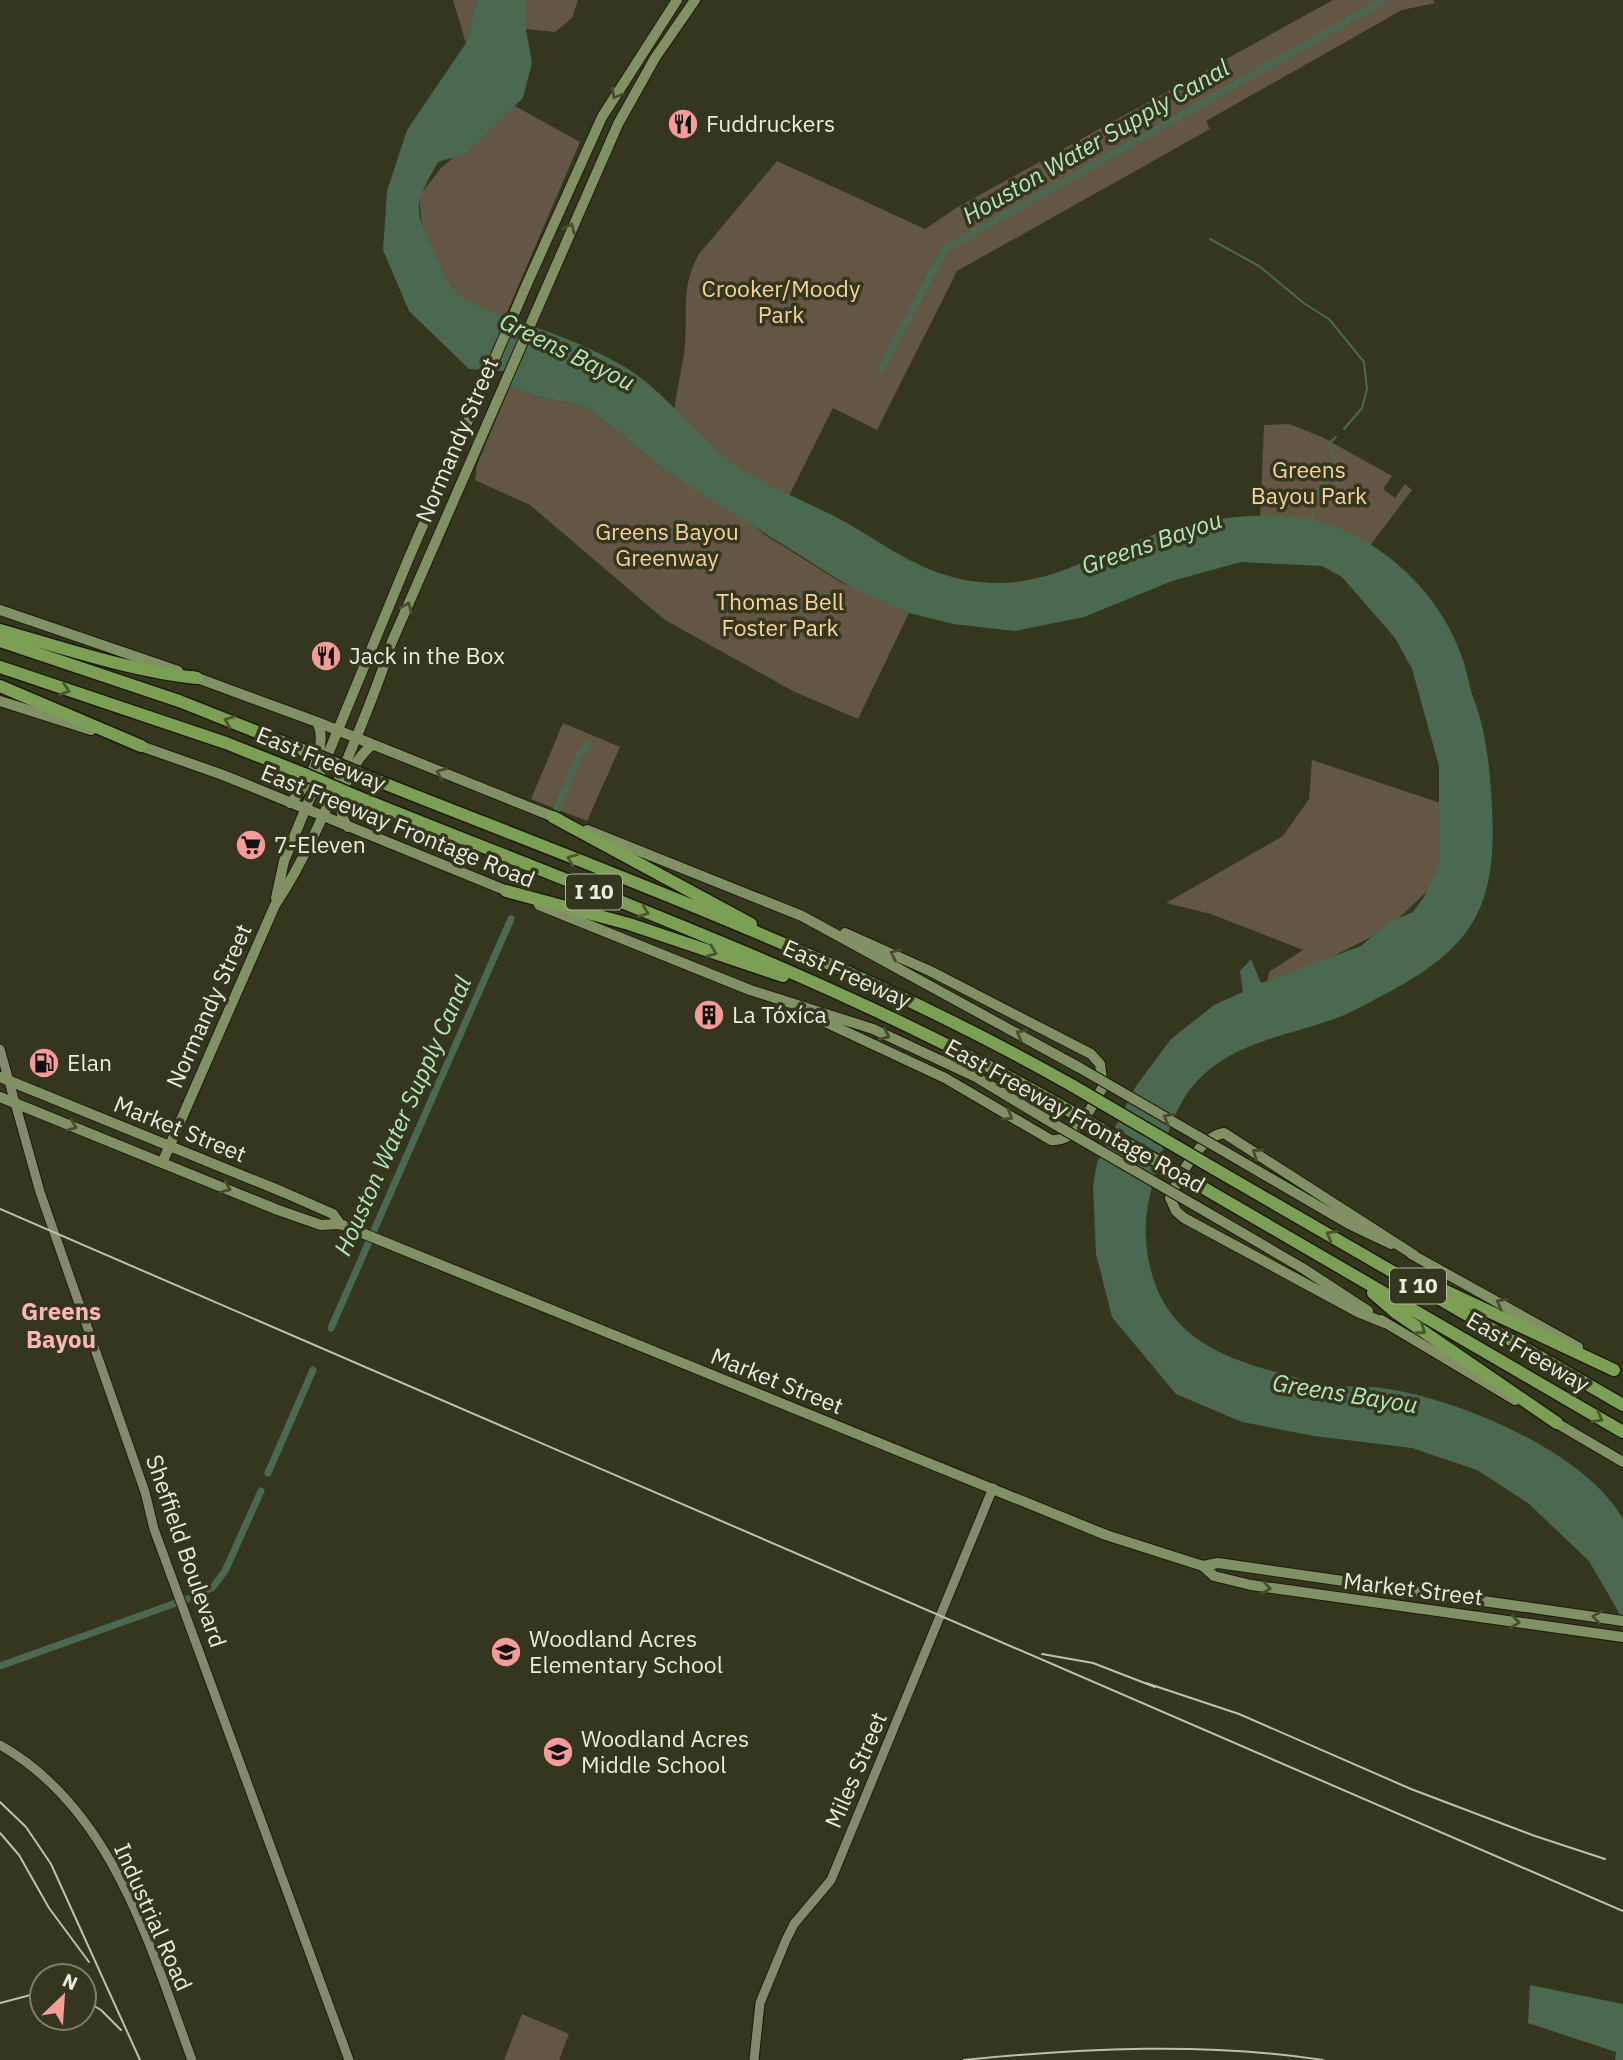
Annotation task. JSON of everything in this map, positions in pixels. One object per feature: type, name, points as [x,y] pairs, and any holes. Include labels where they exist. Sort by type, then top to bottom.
[{"type":"highway","points":[[0,630],[106,659],[197,678]]},
{"type":"highway","name":"East Freeway","points":[[0,641],[179,701],[794,948],[928,1007],[1073,1086],[1623,1405]]},
{"type":"highway","name":"East Freeway","points":[[0,667],[226,743],[834,990],[947,1043],[1061,1106],[1623,1432]]},
{"type":"highway","points":[[0,686],[141,746]]},
{"type":"highway","points":[[553,817],[794,948]]},
{"type":"highway","points":[[506,891],[629,924],[750,967],[834,990]]},
{"type":"highway","points":[[1355,1250],[1619,1373]]},
{"type":"highway","points":[[1349,1272],[1395,1312],[1557,1423]]},
{"type":"main road","name":"Normandy Street","points":[[275,905],[284,861],[526,286],[602,117],[640,53],[677,0]]},
{"type":"main road","name":"Normandy Street","points":[[163,1161],[275,905],[294,876],[323,817],[380,683],[391,643],[542,291],[618,124],[655,58],[695,0]]},
{"type":"main road","name":"East Freeway Frontage Road","points":[[0,610],[317,722],[802,916],[1080,1068],[1349,1224],[1414,1255],[1619,1373]]},
{"type":"main road","name":"East Freeway Frontage Road","points":[[0,701],[141,746],[290,803],[750,990],[873,1030],[976,1077],[1315,1275],[1385,1323],[1623,1462]]},
{"type":"main road","points":[[290,803],[303,790],[321,744],[317,722]]},
{"type":"main road","points":[[348,827],[341,818],[340,804],[357,761],[372,745]]},
{"type":"main road","points":[[750,990],[903,1057],[1042,1137],[1062,1141],[1072,1136],[1103,1087],[1100,1064],[1091,1054],[892,952],[802,916]]},
{"type":"main road","name":"Market Street","points":[[5,1079],[170,1144],[333,1214],[340,1224]]},
{"type":"main road","name":"Market Street","points":[[0,1097],[278,1210],[321,1224],[340,1224],[358,1231],[1136,1546],[1203,1566],[1214,1576],[1251,1585],[1623,1637]]},
{"type":"main road","points":[[1385,1323],[1358,1312],[1184,1218],[1176,1211],[1170,1198],[1175,1184],[1208,1138],[1224,1133],[1414,1255]]},
{"type":"main road","name":"Market Street","points":[[1203,1566],[1218,1563],[1623,1621]]},
{"type":"main road","points":[[1458,1614],[1459,1598]]},
{"type":"street","name":"Sheffield Boulevard","points":[[0,1049],[5,1079],[15,1104],[40,1192],[177,1591],[349,2060]]},
{"type":"street","name":"Miles Street","points":[[754,2060],[758,2011],[766,1987],[794,1924],[831,1880],[993,1488]]},
{"type":"street","name":"Industrial Road","points":[[0,1745],[37,1773],[75,1809],[110,1858],[154,1960],[192,2060]]},
{"type":"green space","points":[[453,0],[477,0],[466,43]]},
{"type":"green space","points":[[526,0],[578,0],[572,18],[555,32],[526,29]]},
{"type":"green space","name":"Crooker/Moody Park","points":[[1333,0],[1433,0],[1435,3],[1402,10],[1206,121],[1210,129],[957,271],[877,430],[833,408],[788,498],[739,472],[674,417],[684,353],[687,291],[693,267],[699,254],[777,161],[925,229],[956,208]]},
{"type":"green space","points":[[515,106],[580,142],[505,317],[466,303],[426,266],[419,196],[441,168]]},
{"type":"green space","points":[[510,386],[535,396],[587,407],[667,472],[743,518],[765,535],[842,583],[909,613],[858,719],[793,691],[665,620],[530,505],[475,480],[477,465]]},
{"type":"green space","name":"Greens Bayou Park","points":[[1289,424],[1322,437],[1392,476],[1383,489],[1395,498],[1405,484],[1412,490],[1366,551],[1260,523],[1264,425]]},
{"type":"green space","points":[[563,723],[620,747],[587,821],[531,799]]},
{"type":"green space","points":[[1312,760],[1443,804],[1438,881],[1387,929],[1266,990],[1269,972],[1303,950],[1211,914],[1166,903],[1283,836],[1309,799]]},
{"type":"green space","points":[[522,2014],[569,2034],[559,2060],[504,2060]]},
{"type":"water","points":[[477,0],[526,0],[526,29],[532,63],[523,98],[465,154],[438,162],[420,201],[419,210],[424,230],[445,278],[468,300],[576,343],[619,364],[655,389],[739,468],[834,516],[908,559],[946,575],[992,583],[1027,580],[1058,572],[1148,536],[1179,527],[1243,516],[1275,516],[1306,519],[1337,527],[1365,541],[1398,565],[1438,609],[1464,663],[1479,715],[1489,767],[1493,841],[1485,895],[1475,918],[1462,938],[1443,956],[1391,991],[1339,1017],[1243,1049],[1212,1067],[1198,1080],[1184,1098],[1174,1119],[1154,1178],[1146,1222],[1147,1250],[1154,1281],[1174,1317],[1187,1331],[1219,1352],[1315,1383],[1382,1388],[1446,1403],[1516,1432],[1550,1450],[1580,1471],[1605,1494],[1623,1519],[1623,1631],[1618,1611],[1589,1561],[1528,1503],[1477,1470],[1412,1448],[1314,1436],[1242,1422],[1176,1394],[1112,1317],[1096,1254],[1093,1186],[1097,1163],[1136,1086],[1171,1039],[1214,1005],[1243,992],[1240,971],[1251,959],[1261,983],[1361,946],[1389,922],[1413,912],[1424,897],[1439,865],[1439,766],[1412,669],[1395,638],[1342,577],[1322,566],[1241,562],[1172,581],[1084,617],[1015,631],[953,624],[909,613],[852,588],[667,472],[587,407],[535,396],[510,386],[504,371],[469,369],[409,311],[383,250],[387,191],[407,130],[466,43]]},
{"type":"water","points":[[1530,1985],[1623,2004],[1623,2060],[1615,2060],[1616,2052],[1528,2023]]},
{"type":"waterway","name":"Houston Water Supply Canal","points":[[881,369],[945,249],[1384,0]]},
{"type":"waterway","points":[[1210,239],[1259,266],[1305,304],[1329,319],[1364,362],[1367,389],[1362,408],[1344,429]]},
{"type":"waterway","points":[[1313,522],[1318,492],[1334,468],[1334,459],[1328,444],[1336,437]]},
{"type":"waterway","name":"Houston Water Supply Canal","points":[[556,811],[580,753],[588,745]]},
{"type":"waterway","name":"Houston Water Supply Canal","points":[[331,1328],[511,919]]},
{"type":"waterway","name":"Houston Water Supply Canal","points":[[268,1473],[313,1370]]},
{"type":"waterway","name":"Houston Water Supply Canal","points":[[0,1666],[190,1598],[213,1587],[225,1571],[261,1491]]},
{"type":"railway","points":[[0,1209],[1623,1911]]},
{"type":"railway","points":[[1042,1654],[1093,1663],[1155,1687]]},
{"type":"railway","points":[[1146,1683],[1239,1714],[1411,1789],[1535,1836],[1605,1859]]},
{"type":"railway","points":[[0,1802],[26,1827],[51,1864],[140,2060]]},
{"type":"railway","points":[[0,1833],[19,1855],[49,1908],[89,1962]]},
{"type":"railway","points":[[0,2003],[28,1996]]},
{"type":"railway","points":[[98,2008],[121,2030]]},
{"type":"railway","points":[[964,2060],[1053,2052],[1144,2049],[1234,2051],[1323,2060]]},
{"type":"place","name":"Fuddruckers","points":[[683,124]]},
{"type":"place","name":"Jack in the Box","points":[[326,656]]},
{"type":"place","name":"7-Eleven","points":[[251,845]]},
{"type":"place","name":"La Tóxíca","points":[[709,1015]]},
{"type":"place","name":"Elan","points":[[44,1063]]},
{"type":"place","name":"Woodland Acres Elementary School","points":[[506,1652]]},
{"type":"place","name":"Woodland Acres Middle School","points":[[558,1752]]},
{"type":"district","name":"Greens Bayou","points":[[61,1326]]},
{"type":"park label","name":"Greens Bayou Greenway","points":[[667,545]]},
{"type":"park label","name":"Thomas Bell Foster Park","points":[[780,615]]}]
